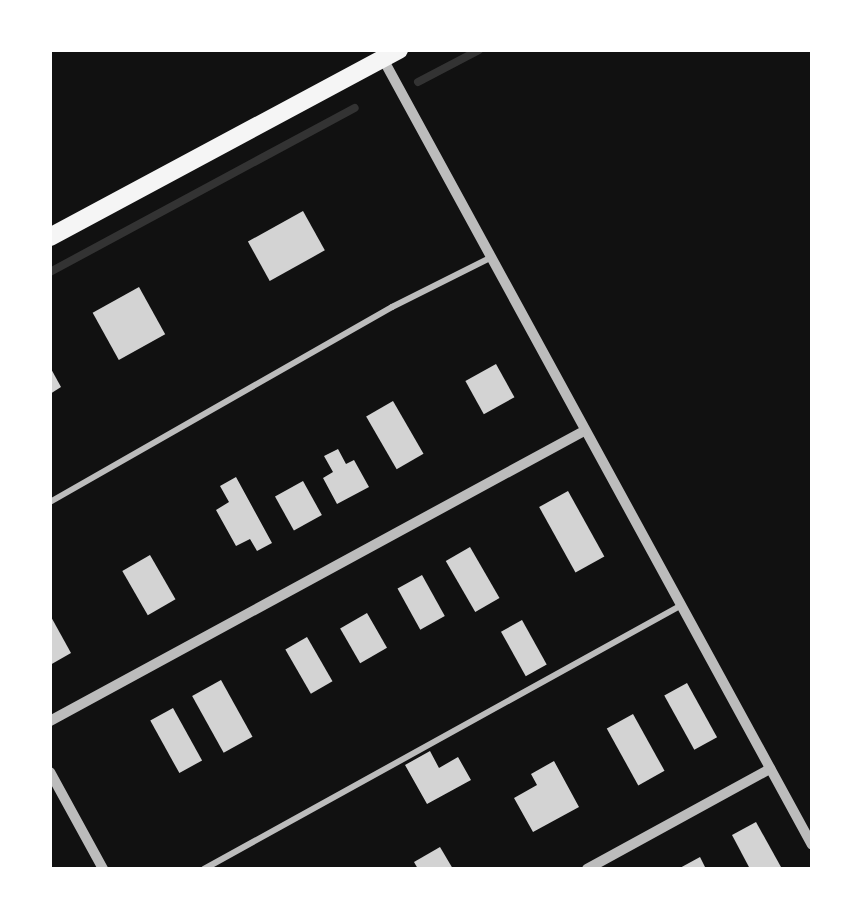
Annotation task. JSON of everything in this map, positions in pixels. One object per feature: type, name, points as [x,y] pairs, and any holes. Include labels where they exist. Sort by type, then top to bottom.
[{"type":"main road","points":[[50,237],[391,54]]},
{"type":"street","points":[[391,54],[490,258],[812,845]]},
{"type":"street","points":[[50,721],[584,431]]},
{"type":"street","points":[[587,869],[770,769]]},
{"type":"street","points":[[50,772],[103,869]]},
{"type":"lane","points":[[50,502],[392,306],[490,258]]},
{"type":"lane","points":[[204,869],[680,606]]},
{"type":"building","points":[[303,211],[325,250],[270,281],[248,242]]},
{"type":"building","points":[[139,287],[165,334],[119,360],[93,313]]},
{"type":"building","points":[[496,364],[514,397],[484,414],[465,381]]},
{"type":"building","points":[[50,367],[61,387],[50,394]]},
{"type":"building","points":[[393,401],[424,454],[397,469],[366,416]]},
{"type":"building","points":[[338,449],[346,464],[354,460],[369,487],[337,504],[323,478],[333,472],[324,456]]},
{"type":"building","points":[[236,477],[272,543],[257,551],[250,539],[236,546],[216,510],[229,502],[220,486]]},
{"type":"building","points":[[303,481],[322,515],[294,531],[275,497]]},
{"type":"building","points":[[568,491],[604,557],[575,573],[539,507]]},
{"type":"building","points":[[470,547],[500,598],[475,612],[446,561]]},
{"type":"building","points":[[150,555],[176,599],[148,615],[122,571]]},
{"type":"building","points":[[422,575],[445,616],[420,630],[398,589]]},
{"type":"building","points":[[367,613],[387,648],[360,663],[340,628]]},
{"type":"building","points":[[50,615],[71,653],[50,665]]},
{"type":"building","points":[[522,620],[547,665],[526,676],[501,632]]},
{"type":"building","points":[[307,637],[332,681],[311,694],[285,650]]},
{"type":"building","points":[[221,680],[253,737],[224,753],[192,696]]},
{"type":"building","points":[[687,683],[717,737],[694,750],[664,696]]},
{"type":"building","points":[[173,708],[202,760],[179,773],[150,721]]},
{"type":"building","points":[[633,714],[665,771],[638,785],[607,729]]},
{"type":"building","points":[[430,751],[439,768],[458,757],[471,780],[427,804],[405,765]]},
{"type":"building","points":[[554,761],[579,807],[533,832],[514,798],[537,785],[531,774]]},
{"type":"building","points":[[756,822],[781,867],[777,869],[750,869],[732,835]]},
{"type":"building","points":[[440,847],[453,869],[418,869],[414,862]]},
{"type":"building","points":[[700,857],[706,869],[678,869]]},
{"type":"waterway","points":[[418,82],[479,50]]},
{"type":"waterway","points":[[50,272],[355,108]]}]
